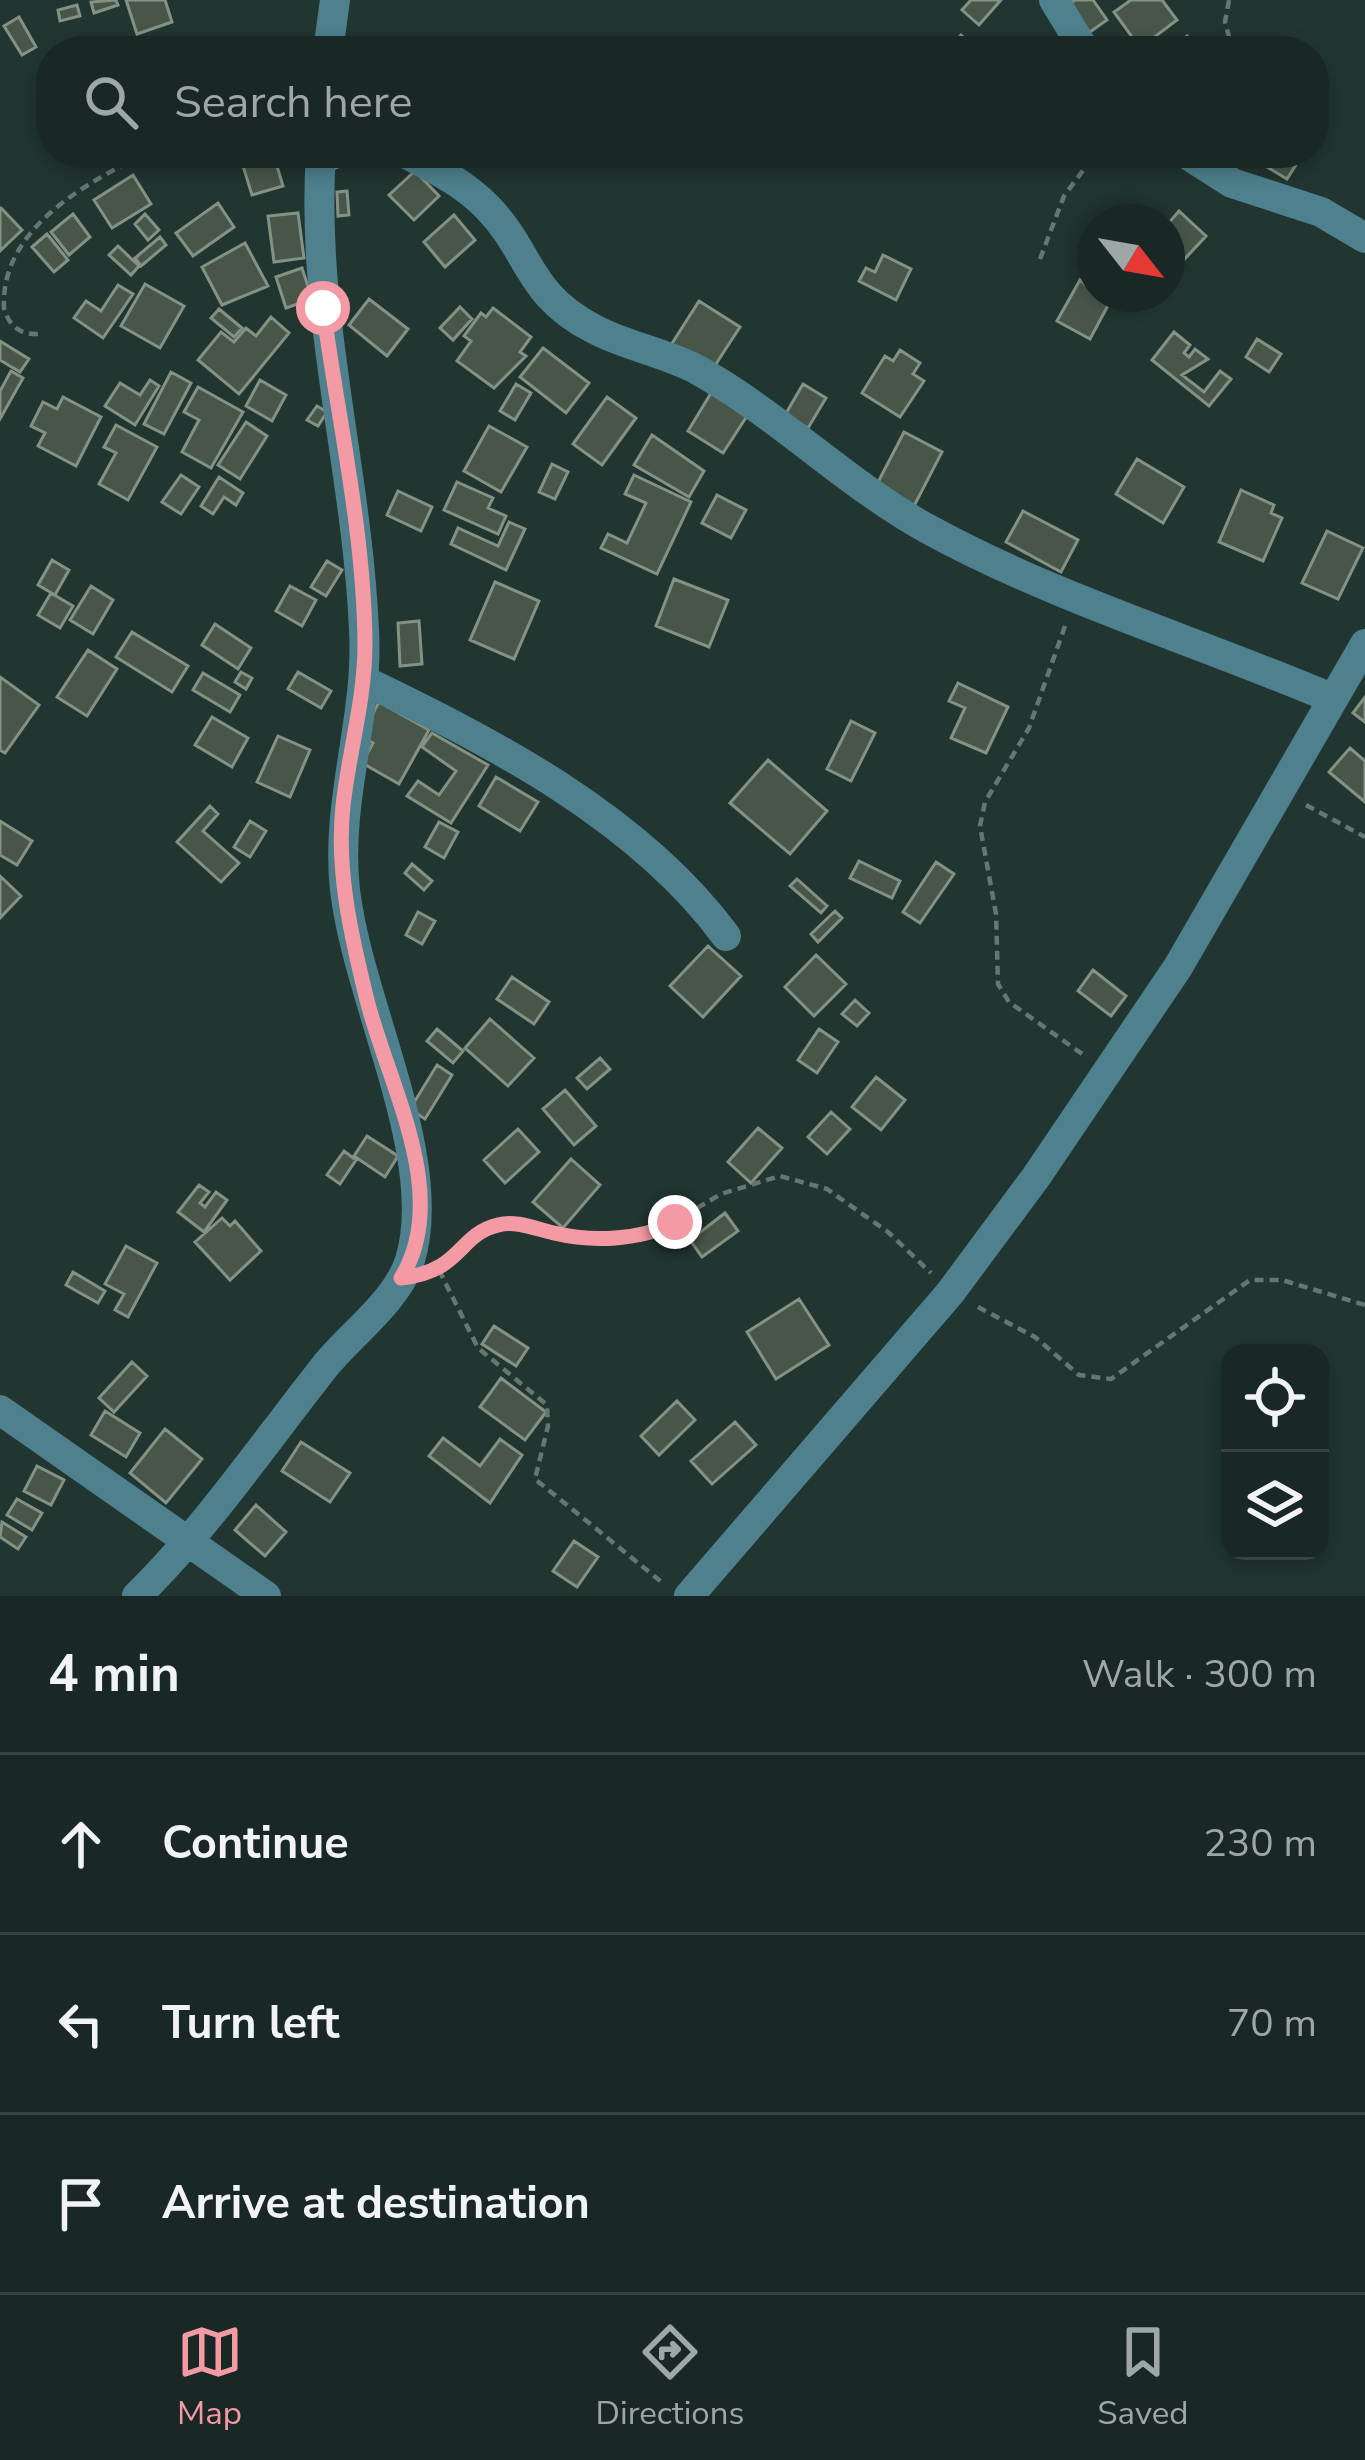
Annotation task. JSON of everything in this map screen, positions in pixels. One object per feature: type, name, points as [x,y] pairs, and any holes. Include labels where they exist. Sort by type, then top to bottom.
[{"type":"street","points":[[330,36],[335,0]]},
{"type":"street","points":[[1054,0],[1076,36]]},
{"type":"street","points":[[137,1596],[190,1540],[401,1278],[420,1220],[416,1165],[367,1001],[349,914],[342,842],[365,681],[358,533],[321,289],[321,168]]},
{"type":"street","points":[[433,168],[459,182],[492,212],[532,280],[565,310],[595,330],[694,368],[928,529],[1076,599],[1200,642],[1331,698]]},
{"type":"street","points":[[1208,168],[1232,183],[1321,212],[1365,238]]},
{"type":"street","points":[[679,1592],[950,1293],[1109,1072],[1178,967],[1365,644]]},
{"type":"street","points":[[365,681],[446,720],[572,797],[700,901],[726,936]]},
{"type":"street","points":[[0,1410],[266,1596]]},
{"type":"path","points":[[1229,0],[1225,22],[1229,36]]},
{"type":"path","points":[[38,334],[14,327],[3,306],[3,268],[18,240],[52,201],[117,168]]},
{"type":"path","points":[[1040,259],[1064,196],[1085,168]]},
{"type":"path","points":[[1076,599],[1029,728],[985,802],[980,826],[996,914],[998,984],[1009,1002],[1109,1072]]},
{"type":"path","points":[[1278,796],[1330,814],[1365,837]]},
{"type":"path","points":[[401,1278],[439,1270],[474,1238],[502,1223],[591,1238],[640,1234],[660,1230],[721,1195],[780,1176],[809,1180],[862,1213],[914,1254],[950,1293],[1035,1337],[1079,1375],[1111,1379],[1250,1280],[1282,1280],[1365,1305]]},
{"type":"path","points":[[439,1270],[473,1342],[547,1405],[548,1426],[535,1479],[679,1592]]},
{"type":"building","points":[[116,0],[118,5],[94,13],[91,2]]},
{"type":"building","points":[[126,0],[165,0],[172,22],[137,34]]},
{"type":"building","points":[[971,0],[1001,0],[979,25],[962,10]]},
{"type":"building","points":[[1075,0],[1093,0],[1107,20],[1082,36],[1062,9]]},
{"type":"building","points":[[1131,0],[1162,0],[1177,20],[1156,36],[1131,36],[1114,12]]},
{"type":"building","points":[[77,5],[80,16],[60,21],[58,10]]},
{"type":"building","points":[[19,17],[36,47],[22,55],[4,26]]},
{"type":"building","points":[[244,168],[278,168],[283,186],[252,195]]},
{"type":"building","points":[[1269,168],[1294,168],[1287,179]]},
{"type":"building","points":[[415,171],[439,196],[414,220],[389,195]]},
{"type":"building","points":[[133,175],[151,204],[112,228],[94,200]]},
{"type":"building","points":[[347,191],[349,215],[338,216],[337,192]]},
{"type":"building","points":[[218,203],[234,227],[193,256],[176,233]]},
{"type":"building","points":[[0,208],[22,230],[0,251]]},
{"type":"building","points":[[298,213],[304,258],[274,262],[268,216]]},
{"type":"building","points":[[73,214],[90,237],[69,255],[51,232]]},
{"type":"building","points":[[145,214],[159,230],[148,240],[135,224]]},
{"type":"building","points":[[454,215],[475,240],[445,267],[424,242]]},
{"type":"building","points":[[1185,217],[1206,236],[1185,259]]},
{"type":"building","points":[[47,234],[68,260],[54,272],[32,247]]},
{"type":"building","points":[[160,237],[166,245],[141,266],[135,258]]},
{"type":"building","points":[[245,243],[268,286],[222,305],[202,267]]},
{"type":"building","points":[[118,246],[139,266],[131,275],[109,255]]},
{"type":"building","points":[[883,255],[911,269],[896,300],[859,281],[866,268],[875,272]]},
{"type":"building","points":[[302,268],[312,299],[286,308],[276,277]]},
{"type":"building","points":[[145,284],[184,306],[160,348],[121,326]]},
{"type":"building","points":[[118,285],[133,294],[103,338],[74,318],[86,301],[101,311]]},
{"type":"building","points":[[1077,285],[1077,312],[1104,312],[1090,339],[1057,321]]},
{"type":"building","points":[[369,299],[408,329],[387,356],[349,325]]},
{"type":"building","points":[[699,301],[740,327],[712,370],[671,345]]},
{"type":"building","points":[[460,307],[472,319],[453,340],[440,328]]},
{"type":"building","points":[[493,308],[531,337],[520,352],[526,356],[494,388],[457,361],[471,341],[464,336],[481,313],[486,317]]},
{"type":"building","points":[[219,309],[242,328],[234,337],[211,318]]},
{"type":"building","points":[[271,317],[289,333],[239,394],[198,360],[221,332],[234,342],[246,328],[256,336]]},
{"type":"building","points":[[1174,332],[1190,345],[1184,353],[1189,357],[1195,349],[1208,359],[1182,375],[1204,392],[1220,371],[1231,379],[1209,406],[1152,360]]},
{"type":"building","points":[[1257,339],[1281,354],[1269,372],[1246,357]]},
{"type":"building","points":[[0,341],[29,359],[20,372],[0,360]]},
{"type":"building","points":[[543,348],[589,383],[566,413],[520,377]]},
{"type":"building","points":[[900,350],[920,363],[913,374],[924,381],[900,417],[862,393],[885,356],[893,361]]},
{"type":"building","points":[[11,371],[23,378],[0,419],[0,391]]},
{"type":"building","points":[[171,372],[191,383],[164,434],[144,424]]},
{"type":"building","points":[[150,380],[159,386],[135,425],[105,406],[120,383],[140,395]]},
{"type":"building","points":[[260,380],[286,395],[272,421],[246,406]]},
{"type":"building","points":[[516,384],[531,393],[515,420],[500,411]]},
{"type":"building","points":[[803,384],[826,398],[808,428],[785,415]]},
{"type":"building","points":[[198,387],[243,412],[211,468],[182,452],[199,420],[184,412]]},
{"type":"building","points":[[711,393],[747,416],[723,453],[688,431]]},
{"type":"building","points":[[63,397],[101,417],[76,466],[38,446],[45,433],[31,426],[43,402],[57,409]]},
{"type":"building","points":[[607,397],[636,418],[602,465],[573,444]]},
{"type":"building","points":[[317,406],[327,412],[318,426],[307,420]]},
{"type":"building","points":[[246,422],[267,436],[240,479],[218,465]]},
{"type":"building","points":[[116,425],[157,447],[128,500],[99,484],[116,453],[104,447]]},
{"type":"building","points":[[489,426],[527,447],[501,492],[464,471]]},
{"type":"building","points":[[904,432],[942,452],[914,506],[876,486]]},
{"type":"building","points":[[652,435],[704,471],[689,497],[634,465]]},
{"type":"building","points":[[1137,459],[1184,487],[1163,523],[1116,494]]},
{"type":"building","points":[[552,464],[568,472],[555,499],[539,492]]},
{"type":"building","points":[[181,475],[199,487],[181,514],[162,502]]},
{"type":"building","points":[[634,475],[691,502],[657,574],[601,548],[608,534],[627,543],[646,503],[625,494]]},
{"type":"building","points":[[219,477],[243,493],[236,505],[224,497],[213,514],[201,506]]},
{"type":"building","points":[[457,482],[493,498],[488,508],[506,516],[498,534],[444,510]]},
{"type":"building","points":[[1241,490],[1274,505],[1271,513],[1282,518],[1263,561],[1219,542]]},
{"type":"building","points":[[398,491],[432,507],[421,531],[387,515]]},
{"type":"building","points":[[717,495],[746,510],[731,538],[702,523]]},
{"type":"building","points":[[1023,511],[1078,540],[1061,572],[1006,542]]},
{"type":"building","points":[[509,522],[525,529],[506,570],[451,544],[458,528],[498,546]]},
{"type":"building","points":[[1327,531],[1363,548],[1338,599],[1302,583]]},
{"type":"building","points":[[52,560],[69,570],[55,595],[38,585]]},
{"type":"building","points":[[327,561],[342,570],[326,596],[311,587]]},
{"type":"building","points":[[674,579],[728,600],[709,647],[656,626]]},
{"type":"building","points":[[495,582],[539,601],[514,659],[470,640]]},
{"type":"building","points":[[91,586],[113,600],[93,634],[70,620]]},
{"type":"building","points":[[290,586],[316,600],[302,626],[276,611]]},
{"type":"building","points":[[51,593],[73,606],[60,628],[38,615]]},
{"type":"building","points":[[419,621],[422,664],[400,666],[398,623]]},
{"type":"building","points":[[215,624],[251,648],[238,669],[202,645]]},
{"type":"building","points":[[132,632],[188,666],[172,692],[116,657]]},
{"type":"building","points":[[88,650],[117,669],[87,716],[57,697]]},
{"type":"building","points":[[241,672],[252,678],[246,689],[235,682]]},
{"type":"building","points":[[298,672],[331,691],[321,708],[288,689]]},
{"type":"building","points":[[203,673],[240,695],[230,712],[193,690]]},
{"type":"building","points":[[0,677],[39,705],[5,753],[0,750]]},
{"type":"building","points":[[958,683],[1008,707],[986,753],[951,738],[965,708],[949,701]]},
{"type":"building","points":[[1365,697],[1365,722],[1353,713]]},
{"type":"building","points":[[379,702],[429,730],[399,784],[362,763],[373,743],[361,736]]},
{"type":"building","points":[[212,717],[248,738],[232,767],[195,745]]},
{"type":"building","points":[[851,721],[875,733],[851,781],[827,769]]},
{"type":"building","points":[[432,733],[488,765],[451,823],[407,796],[418,781],[439,795],[456,771],[422,747]]},
{"type":"building","points":[[278,736],[310,750],[290,797],[257,782]]},
{"type":"building","points":[[1350,748],[1365,761],[1365,802],[1329,772]]},
{"type":"building","points":[[768,760],[827,811],[790,854],[730,803]]},
{"type":"building","points":[[496,777],[538,802],[520,831],[479,806]]},
{"type":"building","points":[[210,806],[218,814],[203,831],[239,863],[221,882],[177,842]]},
{"type":"building","points":[[0,821],[32,841],[17,865],[0,855]]},
{"type":"building","points":[[250,821],[266,831],[250,857],[234,847]]},
{"type":"building","points":[[439,822],[458,832],[444,858],[425,847]]},
{"type":"building","points":[[859,861],[900,881],[892,898],[850,878]]},
{"type":"building","points":[[936,862],[954,874],[920,923],[903,912]]},
{"type":"building","points":[[412,864],[432,881],[424,890],[405,873]]},
{"type":"building","points":[[0,876],[21,896],[0,918]]},
{"type":"building","points":[[797,879],[827,906],[821,913],[790,886]]},
{"type":"building","points":[[835,911],[842,918],[818,942],[811,934]]},
{"type":"building","points":[[418,912],[435,921],[422,944],[406,935]]},
{"type":"building","points":[[708,946],[741,976],[703,1017],[670,986]]},
{"type":"building","points":[[816,955],[846,984],[814,1016],[785,987]]},
{"type":"building","points":[[1093,970],[1126,996],[1111,1016],[1078,991]]},
{"type":"building","points":[[512,977],[549,1002],[534,1024],[497,999]]},
{"type":"building","points":[[855,1000],[869,1013],[857,1026],[842,1014]]},
{"type":"building","points":[[490,1019],[534,1058],[508,1086],[465,1048]]},
{"type":"building","points":[[437,1029],[463,1051],[453,1063],[427,1041]]},
{"type":"building","points":[[819,1029],[838,1042],[817,1073],[798,1060]]},
{"type":"building","points":[[600,1058],[610,1069],[587,1089],[577,1078]]},
{"type":"building","points":[[437,1065],[452,1075],[425,1119],[410,1109]]},
{"type":"building","points":[[876,1077],[905,1100],[881,1130],[852,1107]]},
{"type":"building","points":[[565,1090],[596,1126],[574,1145],[543,1109]]},
{"type":"building","points":[[831,1112],[850,1129],[827,1154],[808,1137]]},
{"type":"building","points":[[758,1128],[782,1148],[751,1183],[728,1162]]},
{"type":"building","points":[[518,1129],[539,1152],[505,1183],[484,1160]]},
{"type":"building","points":[[367,1136],[398,1156],[385,1177],[354,1156]]},
{"type":"building","points":[[344,1151],[356,1160],[340,1184],[327,1175]]},
{"type":"building","points":[[571,1159],[600,1185],[563,1228],[533,1202]]},
{"type":"building","points":[[199,1185],[209,1192],[200,1203],[205,1207],[216,1192],[227,1200],[204,1232],[178,1212]]},
{"type":"building","points":[[725,1213],[738,1231],[702,1257],[690,1240]]},
{"type":"building","points":[[222,1218],[230,1226],[235,1221],[261,1251],[230,1280],[195,1242]]},
{"type":"building","points":[[126,1246],[157,1263],[128,1317],[115,1310],[124,1294],[105,1284]]},
{"type":"building","points":[[73,1272],[105,1291],[98,1303],[66,1285]]},
{"type":"building","points":[[799,1299],[829,1345],[776,1379],[747,1332]]},
{"type":"building","points":[[494,1326],[528,1348],[516,1366],[482,1344]]},
{"type":"building","points":[[132,1362],[147,1376],[114,1412],[99,1398]]},
{"type":"building","points":[[501,1378],[546,1412],[525,1440],[480,1407]]},
{"type":"building","points":[[677,1401],[695,1420],[659,1455],[641,1436]]},
{"type":"building","points":[[105,1411],[140,1433],[126,1457],[91,1435]]},
{"type":"building","points":[[735,1422],[756,1445],[712,1484],[691,1461]]},
{"type":"building","points":[[165,1429],[202,1459],[166,1503],[130,1473]]},
{"type":"building","points":[[443,1438],[480,1466],[500,1439],[522,1455],[490,1503],[429,1456]]},
{"type":"building","points":[[301,1442],[350,1473],[330,1502],[282,1471]]},
{"type":"building","points":[[37,1466],[64,1480],[51,1505],[24,1491]]},
{"type":"building","points":[[17,1499],[42,1513],[32,1530],[7,1515]]},
{"type":"building","points":[[256,1505],[286,1532],[265,1556],[235,1530]]},
{"type":"building","points":[[2,1522],[26,1537],[18,1549],[0,1537]]},
{"type":"building","points":[[574,1541],[598,1557],[577,1587],[553,1571]]},
{"type":"route","points":[[323,308],[358,533],[365,637],[365,681],[343,807],[345,890],[367,1001],[416,1165],[420,1220],[401,1278],[434,1274],[474,1238],[502,1223],[568,1236],[610,1238],[660,1230],[675,1222]]}]
